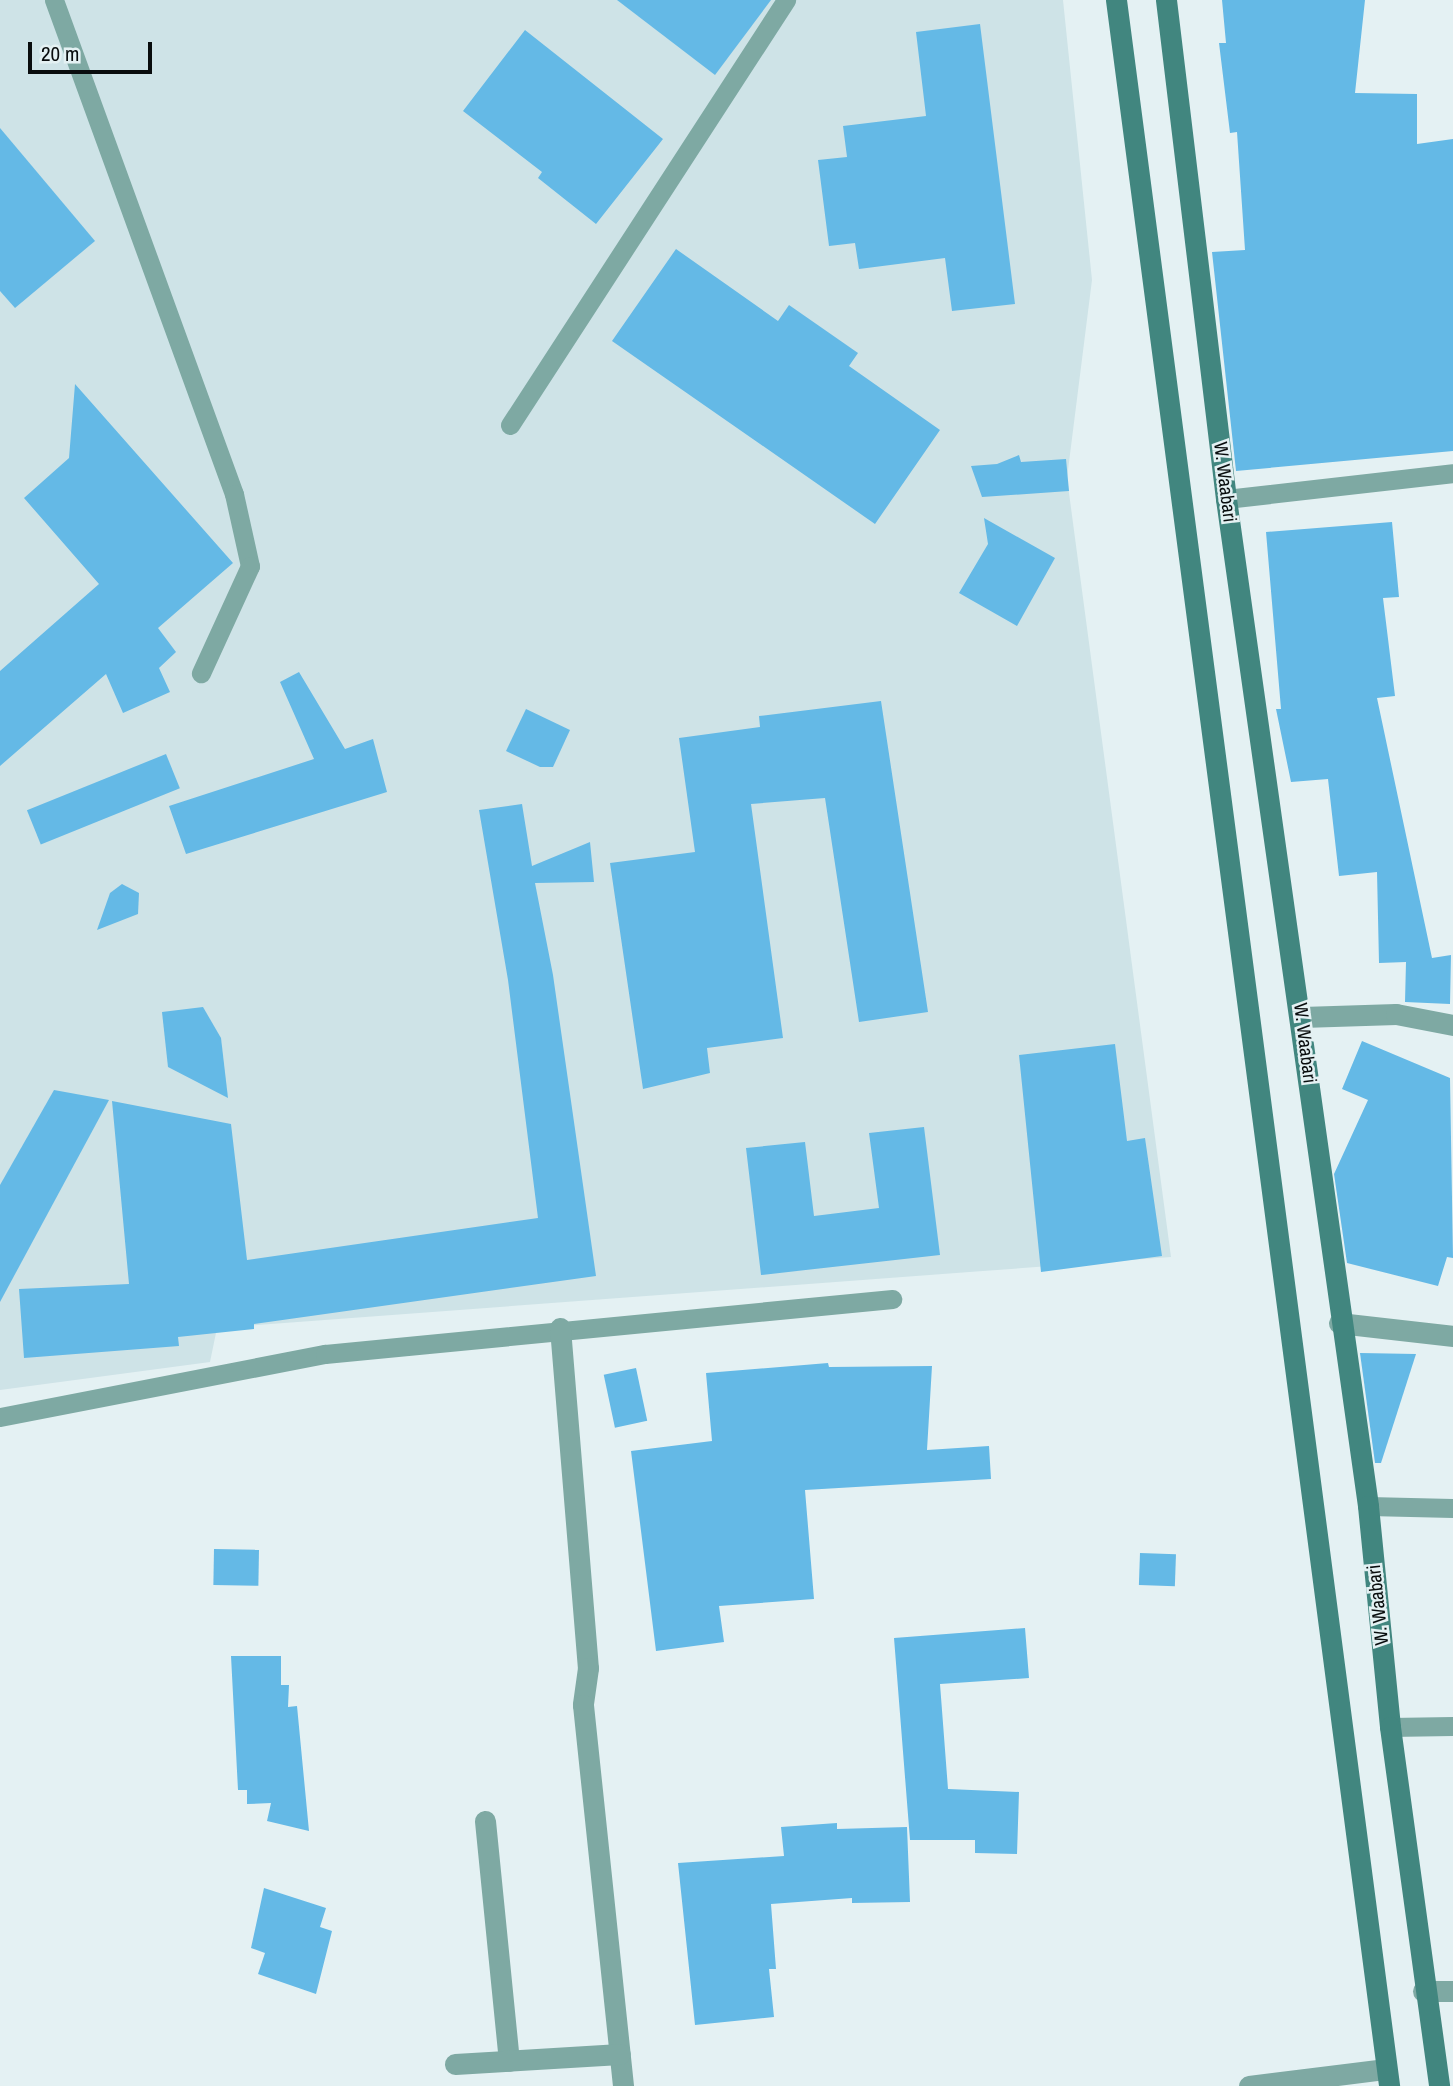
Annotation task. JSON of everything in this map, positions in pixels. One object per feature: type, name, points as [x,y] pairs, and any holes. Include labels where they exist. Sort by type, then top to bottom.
[{"type":"main road","points":[[1116,0],[1387,2077]]},
{"type":"main road","name":"W. Waabari","points":[[1166,0],[1226,499],[1302,1017],[1339,1323],[1368,1506],[1390,1727],[1423,1991],[1439,2086]]},
{"type":"street","points":[[1302,1017],[1396,1014],[1453,1025]]},
{"type":"street","points":[[1339,1323],[1453,1336]]},
{"type":"street","points":[[560,1328],[588,1656],[583,1705],[624,2086]]},
{"type":"street","points":[[485,1821],[509,2061]]},
{"type":"street","points":[[1423,1991],[1453,1991]]},
{"type":"street","points":[[455,2064],[620,2054]]},
{"type":"street","points":[[1249,2086],[1387,2077]]},
{"type":"lane","points":[[54,0],[234,494],[250,566],[201,673]]},
{"type":"lane","points":[[510,425],[786,0]]},
{"type":"lane","points":[[1226,499],[1453,473]]},
{"type":"lane","points":[[0,1417],[325,1354],[560,1328],[892,1299]]},
{"type":"lane","points":[[1368,1506],[1453,1508]]},
{"type":"lane","points":[[1390,1727],[1453,1726]]},
{"type":"shaded area","points":[[0,0],[1063,0],[1092,280],[1067,478],[1171,1257],[217,1328],[210,1362],[0,1390]]},
{"type":"building","points":[[617,0],[771,0],[715,75]]},
{"type":"building","points":[[1222,0],[1365,0],[1355,93],[1417,94],[1417,144],[1453,139],[1453,451],[1236,471],[1212,252],[1245,250],[1237,132],[1230,133],[1219,43],[1226,43]]},
{"type":"building","points":[[980,24],[1015,304],[952,311],[945,258],[859,269],[855,243],[829,246],[818,160],[847,157],[843,126],[926,116],[916,32]]},
{"type":"building","points":[[525,30],[663,139],[596,224],[538,178],[542,172],[463,111]]},
{"type":"building","points":[[0,128],[95,241],[15,308],[0,291]]},
{"type":"building","points":[[676,249],[778,321],[789,305],[858,353],[849,366],[940,430],[875,524],[612,341]]},
{"type":"building","points":[[75,384],[233,563],[158,628],[176,652],[159,668],[170,692],[123,713],[106,674],[0,766],[0,671],[99,584],[24,498],[69,458]]},
{"type":"building","points":[[1019,455],[1021,462],[1066,459],[1069,491],[982,497],[971,466],[997,464]]},
{"type":"building","points":[[984,518],[1055,558],[1017,626],[959,593],[988,544]]},
{"type":"building","points":[[1392,522],[1399,597],[1383,598],[1395,696],[1377,698],[1432,958],[1451,955],[1450,1004],[1405,1002],[1406,962],[1379,963],[1377,872],[1339,876],[1328,779],[1291,782],[1276,709],[1281,709],[1266,532]]},
{"type":"building","points":[[299,672],[345,749],[373,739],[387,792],[186,854],[169,806],[314,759],[280,682]]},
{"type":"building","points":[[881,701],[928,1012],[859,1022],[825,798],[751,804],[783,1038],[707,1048],[710,1073],[643,1089],[610,863],[695,852],[679,738],[760,727],[759,716]]},
{"type":"building","points":[[526,709],[570,730],[553,767],[540,767],[506,751]]},
{"type":"building","points":[[166,754],[180,788],[41,844],[27,810]]},
{"type":"building","points":[[522,804],[532,866],[590,842],[594,882],[535,883],[553,975],[596,1276],[254,1324],[254,1329],[178,1337],[179,1346],[24,1358],[19,1289],[129,1284],[112,1101],[231,1124],[247,1260],[538,1218],[508,980],[479,810]]},
{"type":"building","points":[[122,884],[139,893],[138,914],[97,930],[110,893]]},
{"type":"building","points":[[203,1007],[221,1038],[228,1098],[168,1067],[162,1012]]},
{"type":"building","points":[[1362,1041],[1450,1078],[1453,1258],[1447,1257],[1438,1286],[1347,1263],[1334,1174],[1368,1100],[1342,1089]]},
{"type":"building","points":[[1115,1044],[1127,1141],[1145,1138],[1162,1256],[1041,1272],[1019,1055]]},
{"type":"building","points":[[54,1090],[109,1100],[0,1302],[0,1185]]},
{"type":"building","points":[[924,1127],[940,1255],[761,1275],[746,1148],[805,1142],[814,1216],[879,1208],[869,1133]]},
{"type":"building","points":[[1360,1353],[1416,1354],[1381,1463],[1375,1463]]},
{"type":"building","points":[[828,1363],[829,1367],[932,1366],[927,1450],[989,1446],[991,1479],[805,1490],[814,1599],[719,1606],[724,1642],[656,1651],[631,1451],[712,1441],[706,1373]]},
{"type":"building","points":[[636,1368],[647,1421],[615,1428],[604,1375]]},
{"type":"building","points":[[214,1549],[259,1550],[258,1586],[213,1585]]},
{"type":"building","points":[[1140,1553],[1176,1554],[1175,1586],[1139,1585]]},
{"type":"building","points":[[1025,1628],[1029,1678],[940,1684],[948,1789],[1019,1792],[1017,1854],[975,1853],[975,1840],[910,1840],[894,1638]]},
{"type":"building","points":[[231,1656],[281,1656],[281,1685],[289,1685],[288,1707],[297,1706],[309,1831],[267,1821],[271,1803],[247,1804],[247,1790],[238,1790]]},
{"type":"building","points":[[837,1823],[837,1829],[907,1827],[910,1902],[852,1903],[852,1898],[771,1904],[776,1969],[769,1969],[774,2017],[695,2025],[678,1863],[784,1856],[781,1827]]},
{"type":"building","points":[[264,1888],[326,1908],[320,1927],[332,1931],[316,1994],[258,1974],[265,1953],[251,1948]]}]
